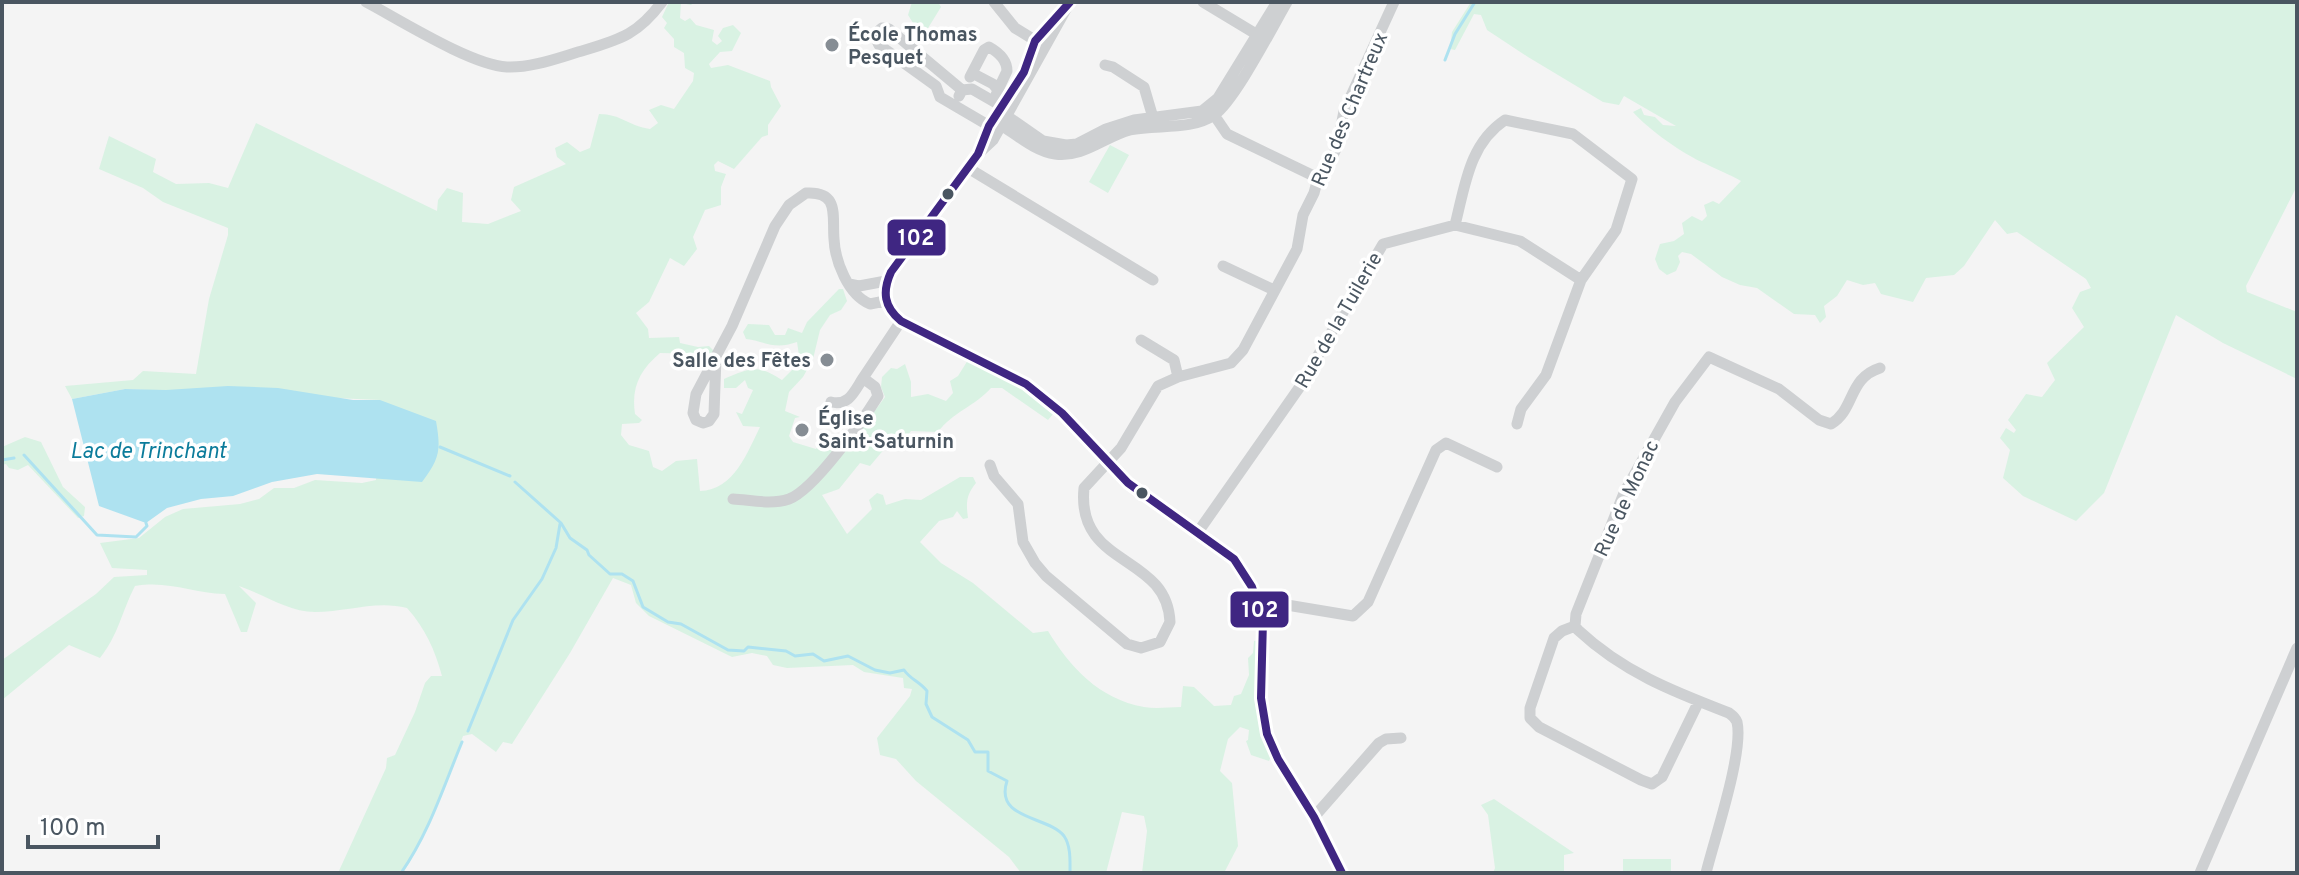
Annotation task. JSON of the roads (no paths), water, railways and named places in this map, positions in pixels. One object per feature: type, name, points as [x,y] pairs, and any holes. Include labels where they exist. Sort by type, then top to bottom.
[{"type":"street","points":[[366,2],[470,57],[507,67],[529,66],[616,41],[637,30],[662,2]]},
{"type":"street","points":[[994,2],[1009,23],[1040,44]]},
{"type":"street","points":[[1203,2],[1261,37]]},
{"type":"street","points":[[998,113],[959,107],[940,97],[936,86],[879,45],[877,32],[882,28],[889,29],[1045,146],[1071,155],[1083,146],[1154,121],[1190,124],[1228,100],[1277,2]]},
{"type":"street","points":[[1261,37],[1287,2]]},
{"type":"street","name":"Rue des Chartreux","points":[[990,465],[994,476],[1018,504],[1023,542],[1035,563],[1120,639],[1133,647],[1147,647],[1160,642],[1169,629],[1170,615],[1163,594],[1151,578],[1101,544],[1085,512],[1084,488],[1130,434],[1158,386],[1178,377],[1225,365],[1237,358],[1297,249],[1303,215],[1318,178],[1337,147],[1344,111],[1394,2]]},
{"type":"street","points":[[1069,3],[998,113],[978,154],[886,281],[885,301],[893,315],[901,321],[1026,384],[1062,413],[1107,463],[1142,494],[1234,559],[1260,605],[1264,634],[1261,698],[1264,723],[1278,759],[1314,817],[1342,873]]},
{"type":"street","points":[[959,107],[957,99],[967,90],[972,73],[984,50],[989,47],[1007,66],[998,113]]},
{"type":"street","points":[[1105,65],[1144,87],[1154,121]]},
{"type":"street","points":[[972,73],[993,84],[998,113]]},
{"type":"street","points":[[1212,111],[1224,130],[1233,137],[1318,178]]},
{"type":"street","points":[[1455,225],[1473,153],[1494,127],[1505,120],[1573,134],[1632,179],[1616,230],[1581,280],[1546,375],[1521,409],[1517,424]]},
{"type":"street","points":[[968,168],[1153,280]]},
{"type":"street","points":[[716,356],[714,414],[703,423],[694,417],[694,398],[716,356],[732,326],[779,219],[803,194],[820,194],[832,206],[834,243],[849,284],[865,302],[876,304],[885,301]]},
{"type":"street","name":"Rue de la Tuilerie","points":[[1198,532],[1299,388],[1380,247],[1388,242],[1455,225],[1520,241],[1581,280]]},
{"type":"street","points":[[1223,266],[1274,290]]},
{"type":"street","points":[[849,284],[859,286],[886,281]]},
{"type":"street","points":[[831,402],[841,404],[848,401],[901,321]]},
{"type":"street","points":[[1141,340],[1174,360],[1178,377]]},
{"type":"street","name":"Rue de Monac","points":[[1575,626],[1576,614],[1624,493],[1668,411],[1709,357],[1779,389],[1819,420],[1831,424],[1840,417],[1864,375],[1880,368]]},
{"type":"street","points":[[733,499],[772,501],[799,493],[839,451],[878,396],[875,387],[863,378]]},
{"type":"street","points":[[1260,605],[1275,603],[1353,616],[1368,602],[1436,450],[1446,443],[1497,467]]},
{"type":"street","points":[[1699,701],[1662,777],[1652,784],[1539,727],[1529,713],[1558,633],[1575,626],[1618,664],[1729,713],[1737,723],[1732,774],[1706,873]]},
{"type":"street","points":[[2200,873],[2297,648]]},
{"type":"street","points":[[1314,817],[1379,743],[1401,738]]},
{"type":"water","name":"Lac de Trinchant","points":[[278,388],[353,400],[380,400],[436,421],[439,447],[436,460],[422,482],[317,474],[272,482],[233,496],[201,499],[167,508],[146,523],[99,506],[72,399],[125,389]]},
{"type":"waterway","points":[[1445,60],[1455,34],[1475,2]]},
{"type":"waterway","points":[[440,447],[510,476]]},
{"type":"waterway","points":[[24,455],[97,535],[136,537],[147,526],[146,523]]},
{"type":"waterway","points":[[2,460],[14,458]]},
{"type":"waterway","points":[[515,482],[561,523],[570,538],[587,550],[610,574],[622,574],[633,581],[643,607],[668,622],[681,624],[728,650],[744,651],[748,647],[786,651],[795,656],[813,654],[824,661],[848,656],[875,670],[890,673],[904,670],[927,691],[926,704],[932,717],[968,740],[975,752],[988,752],[988,771],[1007,781],[1005,794],[1008,803],[1025,816],[1057,829],[1064,836],[1069,849],[1070,873]]},
{"type":"waterway","points":[[468,731],[513,620],[542,579],[556,548],[560,524]]},
{"type":"waterway","points":[[401,873],[428,826],[462,742]]},
{"type":"place","name":"École Thomas Pesquet","points":[[832,45]]},
{"type":"place","name":"Salle des Fêtes","points":[[827,360]]},
{"type":"place","name":"Église Saint-Saturnin","points":[[802,430]]}]
